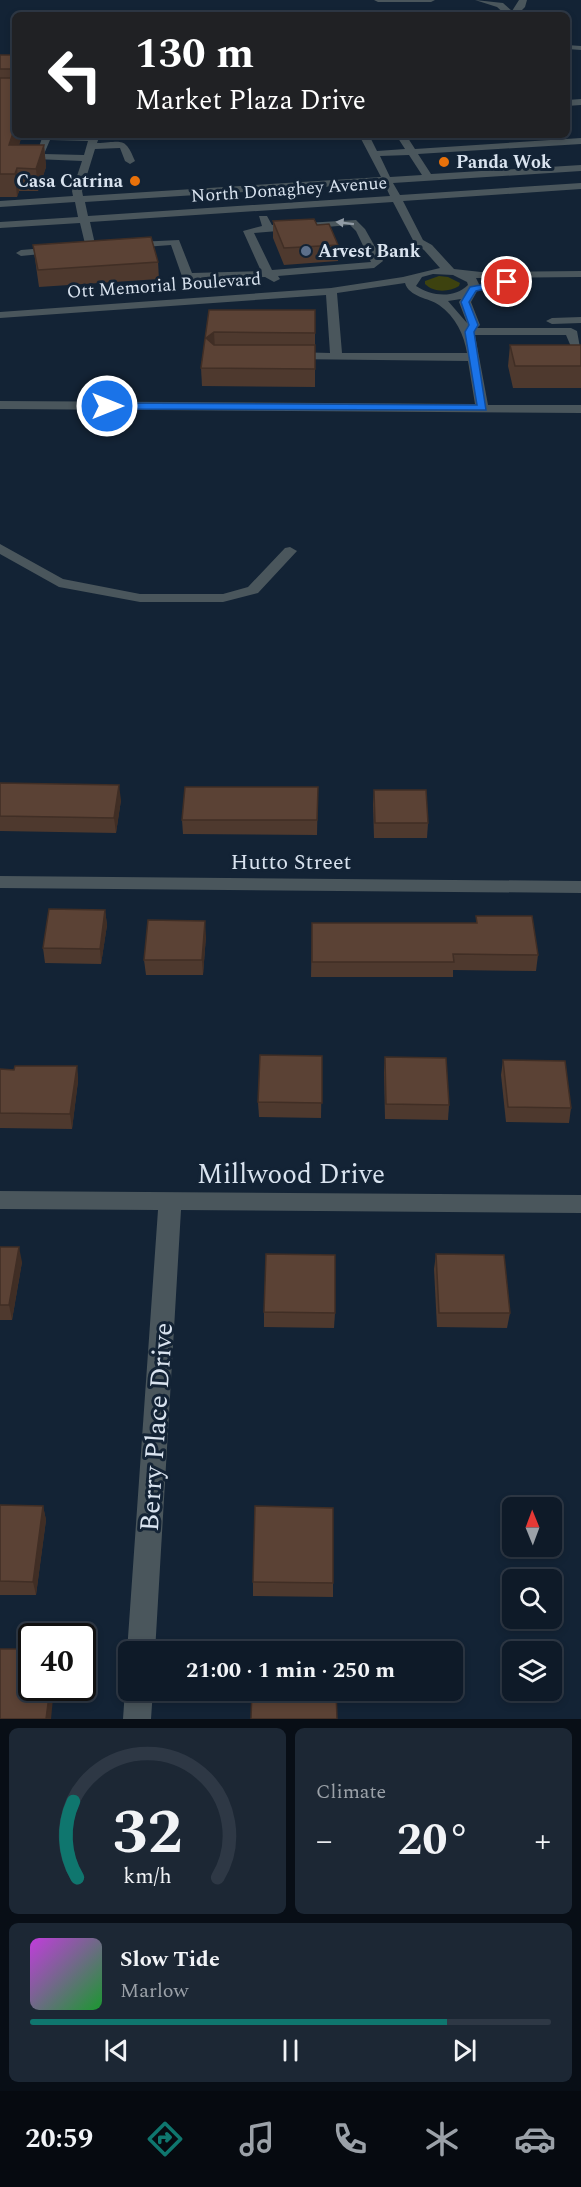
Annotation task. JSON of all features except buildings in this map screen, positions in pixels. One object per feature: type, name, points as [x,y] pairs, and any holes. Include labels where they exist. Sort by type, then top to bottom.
[{"type":"street","points":[[378,0],[431,0]]},
{"type":"street","points":[[478,0],[500,5],[508,12]]},
{"type":"street","points":[[515,12],[521,7],[523,0]]},
{"type":"street","points":[[46,138],[38,157],[87,158]]},
{"type":"street","points":[[62,138],[124,145],[130,161]]},
{"type":"street","points":[[366,138],[419,242]]},
{"type":"street","points":[[403,138],[429,178]]},
{"type":"street","points":[[93,140],[77,185],[85,219],[86,248],[174,242],[197,301]]},
{"type":"street","points":[[375,154],[581,141]]},
{"type":"street","points":[[0,204],[581,168]]},
{"type":"street","name":"North Donaghey Avenue","points":[[0,225],[581,186]]},
{"type":"street","points":[[259,208],[269,228]]},
{"type":"street","points":[[188,276],[267,274],[374,265],[378,261],[360,228],[352,222],[248,231],[267,274],[275,280],[283,295]]},
{"type":"street","points":[[469,332],[474,325],[465,302],[473,281],[441,264],[427,244],[419,242],[414,245],[421,260],[411,287],[445,304],[469,332],[482,408]]},
{"type":"street","points":[[21,253],[68,250]]},
{"type":"street","name":"Ott Memorial Boulevard","points":[[0,315],[331,291],[344,287],[395,283],[433,271],[458,273]]},
{"type":"street","points":[[293,272],[303,293]]},
{"type":"street","points":[[458,273],[483,276],[581,274]]},
{"type":"street","points":[[471,291],[497,283],[542,279],[548,276]]},
{"type":"street","points":[[331,291],[336,356]]},
{"type":"street","name":"Ott Memorial Boulevard","points":[[331,291],[345,294],[390,291],[451,297],[471,291]]},
{"type":"street","points":[[496,322],[581,320]]},
{"type":"street","points":[[469,332],[576,331],[576,346],[581,349]]},
{"type":"street","points":[[281,356],[473,357]]},
{"type":"street","points":[[0,405],[581,409]]},
{"type":"street","points":[[0,548],[59,583],[140,598],[223,597],[253,590],[290,551]]},
{"type":"street","name":"Hutto Street","points":[[0,882],[581,887]]},
{"type":"street","name":"Millwood Drive","points":[[0,1200],[581,1204]]},
{"type":"street","name":"Berry Place Drive","points":[[142,1641],[170,1202]]},
{"type":"street","points":[[137,1719],[138,1701]]},
{"type":"green space","points":[[439,276],[448,277],[460,283],[459,286],[442,291],[425,284],[425,281]]},
{"type":"place","name":"Panda Wok","points":[[444,162]]},
{"type":"place","name":"Casa Catrina","points":[[135,181]]},
{"type":"place","name":"Arvest Bank","points":[[306,251]]},
{"type":"route","points":[[107,406],[482,408],[469,332],[474,325],[465,302],[469,292],[473,289],[507,282]]}]
